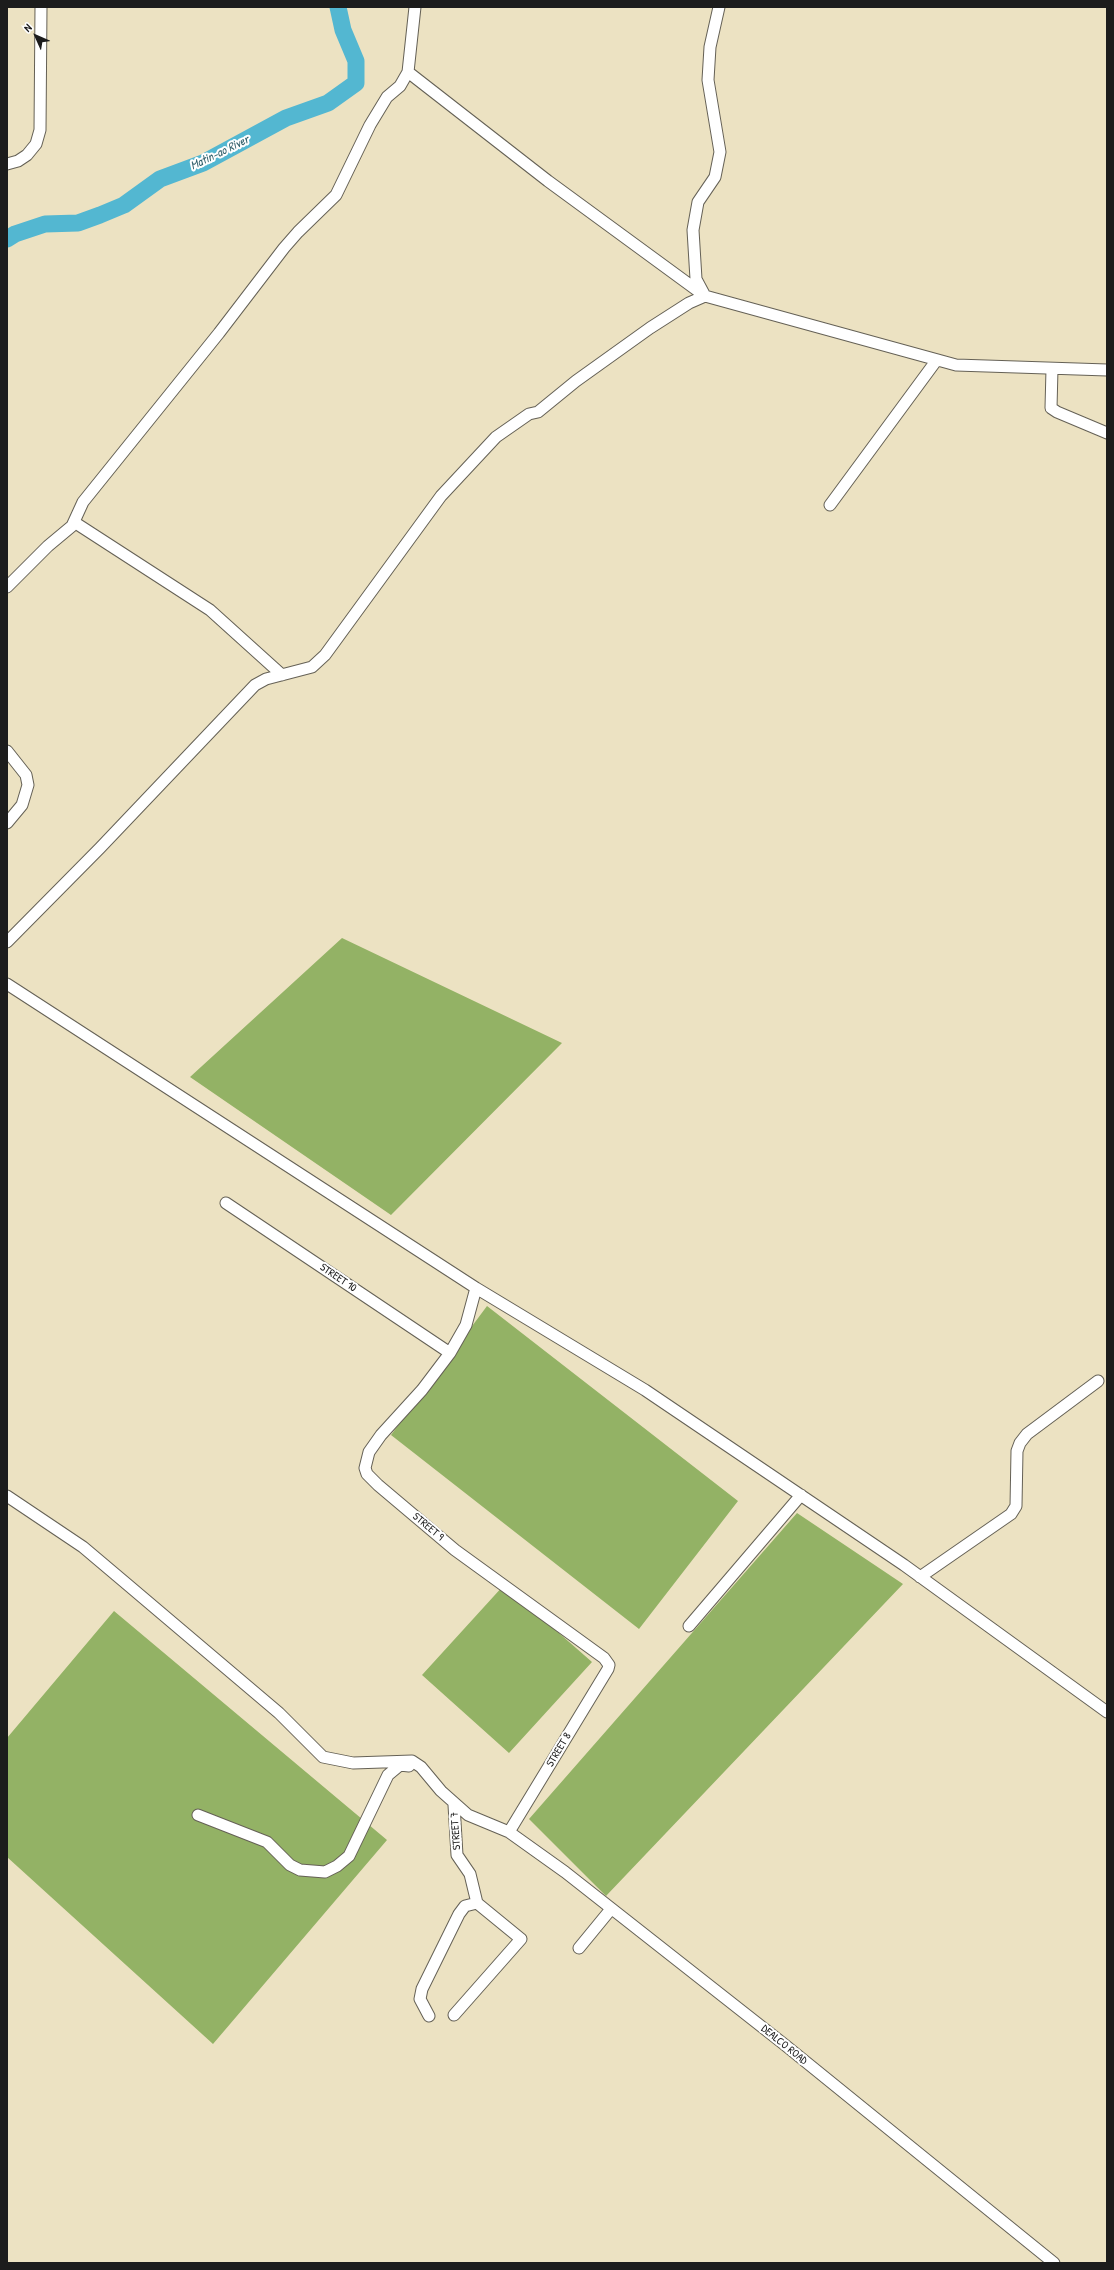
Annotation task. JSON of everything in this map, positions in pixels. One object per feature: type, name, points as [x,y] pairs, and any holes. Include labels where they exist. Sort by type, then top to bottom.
[{"type":"street","points":[[7,164],[18,161],[27,155],[36,144],[40,130],[41,7]]},
{"type":"street","points":[[7,587],[43,550],[69,529],[74,522],[83,502],[220,333],[284,248],[298,232],[336,195],[370,125],[388,97],[400,86],[408,72],[415,7]]},
{"type":"street","points":[[705,296],[696,279],[693,230],[698,202],[712,183],[718,170],[720,157],[719,139],[708,80],[710,47],[719,7]]},
{"type":"street","points":[[408,72],[548,181],[705,296],[751,307],[936,361],[956,365],[1107,370]]},
{"type":"street","points":[[7,942],[100,848],[251,689],[260,681],[312,666],[328,652],[441,496],[496,437],[529,414],[538,412],[576,381],[650,328],[689,303],[705,296]]},
{"type":"street","points":[[830,505],[936,361]]},
{"type":"street","points":[[1052,369],[1051,408],[1057,412],[1107,433]]},
{"type":"street","points":[[74,522],[210,610],[282,675]]},
{"type":"street","points":[[7,751],[26,775],[28,786],[22,805],[7,823]]},
{"type":"street","points":[[7,984],[476,1288],[645,1390],[920,1577],[1107,1712]]},
{"type":"street","name":"STREET 10","points":[[226,1203],[450,1353]]},
{"type":"street","points":[[450,1353],[466,1325],[476,1288]]},
{"type":"street","name":"STREET 9","points":[[450,1353],[422,1390],[381,1435],[369,1452],[365,1468],[367,1474],[455,1550],[604,1658],[609,1665],[608,1669]]},
{"type":"street","points":[[920,1577],[1011,1514],[1016,1506],[1017,1451],[1020,1443],[1027,1434],[1098,1381]]},
{"type":"street","points":[[689,1626],[801,1495]]},
{"type":"street","points":[[7,1496],[83,1547],[279,1713],[323,1757],[354,1763],[405,1760],[412,1761],[421,1767]]},
{"type":"street","name":"STREET 8","points":[[509,1832],[608,1669]]},
{"type":"street","points":[[198,1815],[267,1842],[295,1868],[310,1872],[325,1872],[337,1866],[348,1856],[388,1774],[400,1765],[421,1767]]},
{"type":"street","name":"DEALCO ROAD","points":[[421,1767],[454,1805],[468,1816],[485,1824],[509,1832],[611,1908],[785,2045],[1054,2263]]},
{"type":"street","name":"STREET 7","points":[[454,1805],[457,1855],[470,1874],[477,1903]]},
{"type":"street","points":[[429,2016],[420,1999],[422,1989],[459,1914],[465,1906],[477,1903],[522,1939],[454,2015]]},
{"type":"street","points":[[579,1948],[611,1908]]},
{"type":"green space","points":[[342,938],[562,1043],[391,1215],[190,1077]]},
{"type":"green space","points":[[487,1306],[738,1501],[639,1629],[391,1435]]},
{"type":"green space","points":[[797,1513],[903,1584],[606,1896],[529,1819]]},
{"type":"green space","points":[[504,1585],[592,1662],[509,1753],[422,1675]]},
{"type":"green space","points":[[114,1611],[387,1840],[213,2044],[7,1857],[7,1738]]},
{"type":"waterway","name":"Matin-ao River","points":[[7,239],[15,234],[45,224],[78,223],[124,205],[160,179],[203,163],[286,118],[328,103],[356,83],[356,61],[343,30],[338,7]]}]
